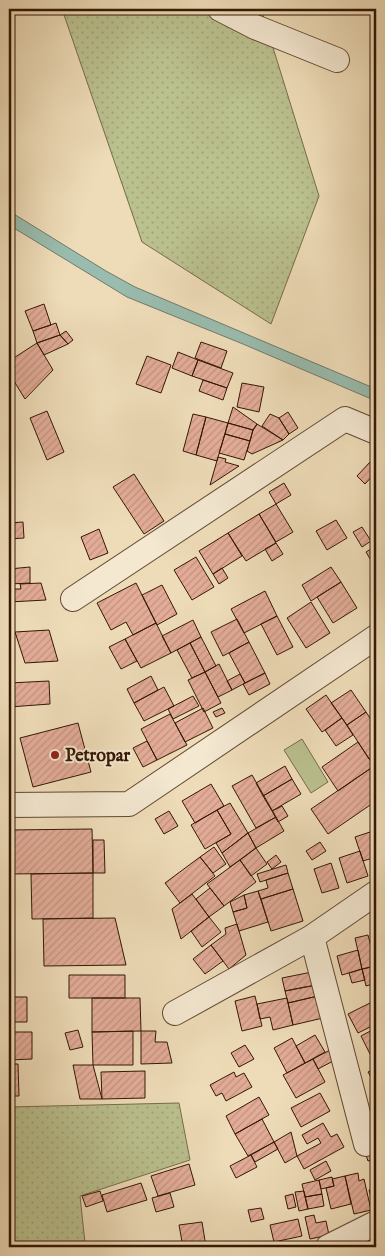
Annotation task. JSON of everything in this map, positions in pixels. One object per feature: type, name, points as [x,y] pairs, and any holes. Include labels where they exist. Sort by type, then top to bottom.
[{"type":"street","points":[[220,9],[255,27],[337,60]]},
{"type":"street","points":[[74,599],[345,419],[376,432]]},
{"type":"street","points":[[9,805],[129,804],[376,637]]},
{"type":"street","points":[[175,1013],[312,937],[376,893]]},
{"type":"street","points":[[312,937],[366,1144]]},
{"type":"street","points":[[328,1247],[376,1222]]},
{"type":"green space","points":[[62,9],[261,9],[319,196],[271,324],[142,242]]},
{"type":"green space","points":[[302,739],[328,782],[311,793],[284,750]]},
{"type":"green space","points":[[179,1103],[190,1160],[80,1196],[85,1243],[9,1244],[9,1107]]},
{"type":"shaded area","points":[[9,211],[135,287],[376,389],[376,401],[127,297],[9,225]]},
{"type":"building","points":[[44,304],[51,325],[33,331],[25,311]]},
{"type":"building","points":[[56,323],[60,335],[37,343],[33,331]]},
{"type":"building","points":[[66,331],[73,340],[68,344],[60,335]]},
{"type":"building","points":[[60,335],[68,344],[44,355],[37,343]]},
{"type":"building","points":[[201,342],[227,351],[221,368],[195,358]]},
{"type":"building","points":[[37,343],[53,370],[25,399],[9,373],[9,361]]},
{"type":"building","points":[[178,352],[198,360],[192,376],[172,368]]},
{"type":"building","points":[[147,356],[171,365],[161,393],[136,384]]},
{"type":"building","points":[[198,360],[233,373],[227,388],[192,376]]},
{"type":"building","points":[[203,380],[227,388],[223,400],[199,391]]},
{"type":"building","points":[[242,383],[264,387],[259,412],[237,407]]},
{"type":"building","points":[[233,407],[257,424],[253,430],[228,423]]},
{"type":"building","points":[[47,411],[64,452],[47,460],[30,418]]},
{"type":"building","points":[[288,412],[298,428],[289,434],[279,418]]},
{"type":"building","points":[[193,414],[206,417],[196,455],[183,451]]},
{"type":"building","points":[[270,414],[279,418],[289,434],[283,440],[262,426]]},
{"type":"building","points":[[206,417],[228,423],[217,461],[196,455]]},
{"type":"building","points":[[228,423],[253,430],[250,441],[225,434]]},
{"type":"building","points":[[257,424],[283,440],[252,454],[247,451],[253,430]]},
{"type":"building","points":[[225,434],[250,441],[244,460],[219,453]]},
{"type":"building","points":[[218,457],[226,459],[225,462],[239,466],[210,485]]},
{"type":"building","points":[[371,461],[376,466],[376,472],[365,484],[357,476]]},
{"type":"building","points":[[134,474],[164,521],[144,534],[113,487]]},
{"type":"building","points":[[284,483],[291,495],[276,504],[269,492]]},
{"type":"building","points":[[276,504],[293,532],[276,542],[259,514]]},
{"type":"building","points":[[259,514],[276,543],[246,561],[228,533]]},
{"type":"building","points":[[336,520],[347,538],[327,550],[316,531]]},
{"type":"building","points":[[23,522],[24,538],[9,539],[9,523]]},
{"type":"building","points":[[362,527],[371,541],[362,547],[353,532]]},
{"type":"building","points":[[99,529],[108,553],[90,560],[81,537]]},
{"type":"building","points":[[228,533],[242,556],[213,574],[199,551]]},
{"type":"building","points":[[276,543],[283,554],[272,561],[265,549]]},
{"type":"building","points":[[376,546],[376,569],[366,552]]},
{"type":"building","points":[[196,557],[214,587],[192,600],[174,570]]},
{"type":"building","points":[[30,567],[30,583],[9,584],[9,569]]},
{"type":"building","points":[[331,567],[341,582],[311,601],[302,585]]},
{"type":"building","points":[[222,568],[228,578],[219,584],[213,574]]},
{"type":"building","points":[[341,582],[357,608],[333,623],[317,597]]},
{"type":"building","points":[[41,583],[46,600],[9,602],[9,589],[21,589],[20,584]]},
{"type":"building","points":[[136,583],[156,623],[133,635],[126,622],[111,630],[97,603]]},
{"type":"building","points":[[162,585],[177,614],[157,625],[142,595]]},
{"type":"building","points":[[265,591],[277,616],[244,633],[231,609]]},
{"type":"building","points":[[311,602],[330,633],[306,648],[287,618]]},
{"type":"building","points":[[277,616],[293,647],[277,655],[261,624]]},
{"type":"building","points":[[237,619],[249,642],[223,656],[211,632]]},
{"type":"building","points":[[193,620],[201,637],[171,653],[162,636]]},
{"type":"building","points":[[156,623],[171,653],[141,668],[125,639]]},
{"type":"building","points":[[49,630],[58,661],[25,663],[15,632]]},
{"type":"building","points":[[201,637],[216,666],[205,672],[190,643]]},
{"type":"building","points":[[125,639],[137,661],[121,669],[109,647]]},
{"type":"building","points":[[249,642],[265,673],[245,683],[229,653]]},
{"type":"building","points":[[190,643],[205,672],[192,678],[177,650]]},
{"type":"building","points":[[219,664],[232,690],[218,697],[205,672]]},
{"type":"building","points":[[205,672],[221,703],[204,712],[188,680]]},
{"type":"building","points":[[265,673],[270,684],[249,695],[243,684]]},
{"type":"building","points":[[240,674],[245,683],[232,690],[227,681]]},
{"type":"building","points":[[151,676],[158,690],[134,703],[127,689]]},
{"type":"building","points":[[49,681],[50,704],[9,707],[9,683]]},
{"type":"building","points":[[164,687],[174,706],[144,721],[134,703]]},
{"type":"building","points":[[351,690],[366,712],[347,725],[331,703]]},
{"type":"building","points":[[326,695],[342,718],[322,732],[306,709]]},
{"type":"building","points":[[193,696],[199,706],[173,719],[168,709]]},
{"type":"building","points":[[203,708],[213,728],[185,742],[175,723]]},
{"type":"building","points":[[222,708],[225,713],[216,717],[213,712]]},
{"type":"building","points":[[366,712],[376,727],[376,754],[369,759],[347,725]]},
{"type":"building","points":[[170,714],[187,745],[157,760],[141,729]]},
{"type":"building","points":[[342,718],[353,735],[336,746],[325,730]]},
{"type":"building","name":"Petropar","points":[[78,723],[91,772],[33,787],[20,738]]},
{"type":"building","points":[[147,741],[157,760],[143,767],[133,748]]},
{"type":"building","points":[[358,742],[374,766],[338,791],[322,767]]},
{"type":"building","points":[[285,766],[292,779],[263,796],[256,783]]},
{"type":"building","points":[[374,766],[376,769],[376,801],[328,834],[311,809]]},
{"type":"building","points":[[252,775],[276,817],[256,828],[232,786]]},
{"type":"building","points":[[292,779],[301,794],[272,811],[263,796]]},
{"type":"building","points":[[211,784],[224,806],[195,823],[182,801]]},
{"type":"building","points":[[230,803],[248,833],[222,853],[216,843],[231,834],[217,810]]},
{"type":"building","points":[[282,806],[288,816],[278,822],[272,811]]},
{"type":"building","points":[[217,810],[231,834],[205,849],[191,825]]},
{"type":"building","points":[[169,811],[178,826],[164,834],[155,819]]},
{"type":"building","points":[[276,817],[284,831],[256,848],[248,833]]},
{"type":"building","points":[[92,829],[93,873],[9,874],[9,830]]},
{"type":"building","points":[[376,830],[376,857],[363,861],[355,837]]},
{"type":"building","points":[[248,833],[256,848],[230,867],[222,853]]},
{"type":"building","points":[[93,840],[104,840],[105,873],[93,873]]},
{"type":"building","points":[[320,842],[326,851],[312,860],[306,851]]},
{"type":"building","points":[[214,847],[226,864],[213,873],[200,857]]},
{"type":"building","points":[[256,848],[267,864],[251,876],[240,860]]},
{"type":"building","points":[[360,851],[368,876],[347,883],[339,858]]},
{"type":"building","points":[[276,855],[281,862],[272,869],[267,862]]},
{"type":"building","points":[[200,857],[215,876],[180,903],[165,883]]},
{"type":"building","points":[[240,860],[256,882],[224,906],[207,884]]},
{"type":"building","points":[[331,863],[339,888],[322,893],[314,869]]},
{"type":"building","points":[[286,865],[288,873],[260,882],[257,874]]},
{"type":"building","points":[[93,873],[93,918],[32,919],[31,874]]},
{"type":"building","points":[[288,873],[293,889],[261,899],[258,891],[268,888],[266,880]]},
{"type":"building","points":[[210,888],[224,906],[209,917],[196,899]]},
{"type":"building","points":[[293,889],[303,921],[271,931],[261,899]]},
{"type":"building","points":[[258,891],[268,922],[239,931],[233,912],[247,908],[244,895]]},
{"type":"building","points":[[192,894],[209,917],[181,939],[172,909]]},
{"type":"building","points":[[244,895],[247,908],[233,912],[230,902]]},
{"type":"building","points":[[209,917],[221,932],[202,947],[191,931]]},
{"type":"building","points":[[115,918],[126,965],[44,966],[43,919]]},
{"type":"building","points":[[237,924],[246,955],[229,969],[211,945],[226,934],[225,928]]},
{"type":"building","points":[[368,935],[376,966],[362,969],[355,938]]},
{"type":"building","points":[[211,945],[223,961],[205,974],[193,959]]},
{"type":"building","points":[[358,950],[362,969],[342,975],[337,956]]},
{"type":"building","points":[[376,966],[376,983],[366,986],[362,969]]},
{"type":"building","points":[[9,968],[14,968],[14,979],[10,980],[10,997],[9,997]]},
{"type":"building","points":[[362,969],[365,980],[352,983],[349,973]]},
{"type":"building","points":[[312,972],[316,985],[285,991],[282,978]]},
{"type":"building","points":[[69,975],[125,975],[125,998],[69,998]]},
{"type":"building","points":[[316,985],[318,996],[288,1003],[285,991]]},
{"type":"building","points":[[255,996],[262,1026],[242,1031],[235,1001]]},
{"type":"building","points":[[318,996],[323,1018],[293,1025],[288,1003]]},
{"type":"building","points":[[9,997],[27,997],[27,1022],[9,1022]]},
{"type":"building","points":[[92,998],[140,998],[141,1031],[92,1032]]},
{"type":"building","points":[[287,998],[293,1025],[273,1030],[270,1017],[260,1019],[257,1004]]},
{"type":"building","points":[[376,1000],[376,1024],[358,1033],[348,1014]]},
{"type":"building","points":[[376,1028],[376,1050],[370,1054],[361,1036]]},
{"type":"building","points":[[78,1030],[83,1047],[70,1050],[65,1033]]},
{"type":"building","points":[[133,1031],[133,1065],[93,1065],[92,1032]]},
{"type":"building","points":[[141,1031],[156,1031],[155,1042],[167,1042],[172,1063],[141,1064]]},
{"type":"building","points":[[9,1032],[32,1032],[32,1059],[9,1060]]},
{"type":"building","points":[[315,1035],[325,1052],[305,1063],[296,1046]]},
{"type":"building","points":[[292,1038],[305,1063],[287,1073],[274,1048]]},
{"type":"building","points":[[245,1045],[254,1059],[239,1067],[231,1053]]},
{"type":"building","points":[[330,1050],[335,1060],[318,1069],[313,1059]]},
{"type":"building","points":[[376,1058],[376,1068],[374,1069],[370,1061]]},
{"type":"building","points":[[313,1059],[325,1082],[296,1098],[283,1075]]},
{"type":"building","points":[[9,1064],[18,1064],[19,1096],[9,1096]]},
{"type":"building","points":[[73,1065],[93,1065],[102,1099],[80,1099]]},
{"type":"building","points":[[376,1068],[376,1083],[375,1084],[368,1072]]},
{"type":"building","points":[[145,1071],[145,1098],[102,1099],[101,1072]]},
{"type":"building","points":[[234,1072],[236,1077],[244,1073],[252,1087],[226,1101],[222,1093],[216,1096],[210,1085]]},
{"type":"building","points":[[320,1093],[330,1111],[301,1127],[291,1108]]},
{"type":"building","points":[[259,1097],[269,1115],[235,1134],[226,1116]]},
{"type":"building","points":[[262,1119],[274,1142],[248,1156],[235,1134]]},
{"type":"building","points":[[323,1123],[331,1137],[337,1134],[344,1147],[304,1169],[297,1156],[321,1143],[318,1138],[307,1144],[302,1135]]},
{"type":"building","points":[[291,1132],[297,1156],[285,1163],[274,1142]]},
{"type":"building","points":[[274,1142],[278,1149],[255,1162],[251,1155]]},
{"type":"building","points":[[376,1150],[376,1159],[368,1161],[365,1152]]},
{"type":"building","points":[[251,1155],[257,1167],[236,1178],[230,1166]]},
{"type":"building","points":[[326,1161],[331,1171],[315,1180],[310,1170]]},
{"type":"building","points":[[189,1164],[195,1185],[158,1196],[151,1176]]},
{"type":"building","points":[[358,1173],[359,1181],[364,1179],[371,1210],[354,1214],[345,1176]]},
{"type":"building","points":[[345,1176],[351,1204],[331,1209],[326,1188],[334,1186],[332,1179]]},
{"type":"building","points":[[332,1177],[334,1186],[321,1189],[319,1180]]},
{"type":"building","points":[[319,1180],[322,1194],[305,1197],[302,1184]]},
{"type":"building","points":[[141,1183],[147,1200],[107,1212],[102,1195]]},
{"type":"building","points":[[374,1189],[376,1200],[372,1201],[369,1190]]},
{"type":"building","points":[[100,1191],[103,1201],[86,1207],[82,1196]]},
{"type":"building","points":[[304,1191],[308,1209],[299,1211],[295,1192]]},
{"type":"building","points":[[170,1193],[174,1207],[156,1212],[152,1198]]},
{"type":"building","points":[[293,1194],[296,1207],[288,1209],[285,1196]]},
{"type":"building","points":[[322,1194],[324,1206],[308,1209],[305,1197]]},
{"type":"building","points":[[261,1208],[264,1219],[251,1222],[248,1210]]},
{"type":"building","points":[[314,1215],[316,1223],[326,1221],[329,1235],[310,1239],[305,1217]]},
{"type":"building","points":[[298,1219],[302,1236],[274,1242],[270,1225]]},
{"type":"building","points":[[202,1222],[206,1247],[183,1247],[179,1225]]},
{"type":"place","name":"Petropar","points":[[55,755]]}]
